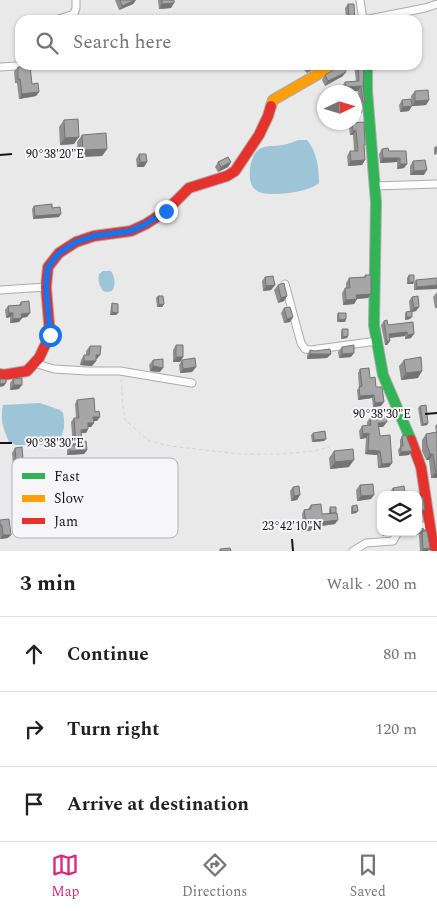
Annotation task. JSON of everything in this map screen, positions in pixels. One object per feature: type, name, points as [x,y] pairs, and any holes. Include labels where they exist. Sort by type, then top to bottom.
[{"type":"street","points":[[71,15],[74,14],[76,8],[76,0]]},
{"type":"street","points":[[360,0],[362,15]]},
{"type":"street","points":[[389,15],[437,4]]},
{"type":"street","points":[[0,67],[15,66]]},
{"type":"street","points":[[0,374],[27,371],[39,358],[50,335],[46,287],[48,267],[59,253],[76,242],[94,236],[131,231],[166,211],[189,188],[227,176],[235,171],[259,135],[273,100],[325,70]]},
{"type":"street","points":[[367,70],[376,211],[374,325],[383,375],[408,431],[421,467],[432,546],[437,547]]},
{"type":"street","points":[[374,186],[437,184]]},
{"type":"street","points":[[285,284],[300,343],[305,349],[310,350],[377,341]]},
{"type":"street","points":[[0,290],[46,287]]},
{"type":"street","points":[[34,363],[54,369],[120,371],[192,383]]},
{"type":"street","points":[[422,526],[429,526]]},
{"type":"street","points":[[353,551],[366,544],[393,541],[396,536]]},
{"type":"path","points":[[120,371],[125,420],[149,442],[240,454],[282,454],[314,451],[329,447]]},
{"type":"water","points":[[298,140],[307,140],[313,150],[318,166],[319,183],[307,189],[290,193],[272,194],[256,190],[251,182],[250,168],[256,152],[263,147],[283,145]]},
{"type":"water","points":[[103,271],[111,271],[112,273],[114,284],[112,291],[103,291],[101,287],[99,274]]},
{"type":"water","points":[[40,403],[60,410],[63,413],[64,428],[61,438],[54,443],[45,445],[16,445],[9,442],[3,424],[3,405]]},
{"type":"building","points":[[120,0],[135,0],[122,6]]},
{"type":"building","points":[[162,0],[174,0],[174,3],[162,4]]},
{"type":"building","points":[[348,4],[354,4],[355,15],[349,15]]},
{"type":"building","points":[[18,70],[30,70],[32,84],[38,83],[39,92],[22,94],[20,79],[18,79]]},
{"type":"building","points":[[334,70],[345,70],[346,72],[328,81],[325,75]]},
{"type":"building","points":[[358,70],[364,70],[365,102],[363,102],[362,85],[346,85],[345,82],[359,81]]},
{"type":"building","points":[[428,90],[429,100],[415,101],[415,91]]},
{"type":"building","points":[[411,99],[412,106],[403,107],[402,100]]},
{"type":"building","points":[[78,119],[79,137],[65,138],[64,120]]},
{"type":"building","points":[[362,122],[364,122],[365,160],[351,161],[350,151],[358,151],[356,130],[362,130]]},
{"type":"building","points":[[106,133],[107,149],[83,150],[82,135]]},
{"type":"building","points":[[388,148],[389,151],[406,151],[407,164],[400,164],[400,158],[383,158],[382,149]]},
{"type":"building","points":[[139,154],[146,154],[147,162],[140,162]]},
{"type":"building","points":[[228,157],[231,162],[221,167],[218,162]]},
{"type":"building","points":[[425,160],[427,170],[414,171],[413,161]]},
{"type":"building","points":[[52,204],[52,208],[60,207],[61,214],[35,216],[34,206]]},
{"type":"building","points":[[365,275],[371,275],[371,294],[356,295],[357,299],[346,300],[345,288],[350,288],[349,278],[366,277]]},
{"type":"building","points":[[409,275],[414,275],[414,282],[409,282]]},
{"type":"building","points":[[273,276],[275,285],[266,286],[265,277]]},
{"type":"building","points":[[437,278],[437,285],[417,287],[416,280]]},
{"type":"building","points":[[284,283],[287,296],[281,298],[278,285]]},
{"type":"building","points":[[158,296],[163,296],[164,304],[159,305]]},
{"type":"building","points":[[418,296],[419,307],[414,308],[412,297]]},
{"type":"building","points":[[29,301],[30,313],[21,314],[22,318],[13,319],[13,313],[9,313],[8,306],[21,305],[21,302]]},
{"type":"building","points":[[112,303],[118,304],[118,313],[112,312]]},
{"type":"building","points":[[290,307],[293,317],[287,319],[284,308]]},
{"type":"building","points":[[412,311],[412,317],[407,317],[406,312]]},
{"type":"building","points":[[338,313],[346,313],[346,319],[339,320]]},
{"type":"building","points":[[387,320],[388,325],[413,322],[414,334],[408,335],[407,332],[389,334],[390,341],[387,341],[384,321]]},
{"type":"building","points":[[342,329],[348,329],[348,336],[343,337]]},
{"type":"building","points":[[176,345],[183,345],[183,357],[176,357]]},
{"type":"building","points":[[354,345],[354,353],[342,354],[342,347]]},
{"type":"building","points":[[90,346],[101,346],[100,355],[96,355],[96,361],[84,361],[84,355],[89,355]]},
{"type":"building","points":[[330,349],[331,354],[310,354],[310,350]]},
{"type":"building","points":[[421,357],[422,371],[406,373],[404,360]]},
{"type":"building","points":[[195,358],[196,367],[183,369],[182,360]]},
{"type":"building","points":[[163,359],[163,368],[153,366],[153,360]]},
{"type":"building","points":[[369,368],[370,378],[375,377],[376,387],[382,387],[384,402],[375,403],[374,395],[360,396],[359,387],[362,386],[360,369]]},
{"type":"building","points":[[22,378],[22,385],[14,385],[13,379]]},
{"type":"building","points":[[0,379],[6,379],[6,383],[0,384]]},
{"type":"building","points":[[94,398],[95,412],[99,411],[100,417],[93,417],[94,423],[88,423],[88,429],[81,430],[82,442],[86,441],[87,450],[70,451],[69,446],[76,445],[74,418],[79,418],[77,400]]},
{"type":"building","points":[[426,405],[428,423],[423,424],[420,406]]},
{"type":"building","points":[[386,416],[387,422],[378,423],[380,436],[390,435],[392,463],[382,464],[380,451],[368,450],[369,433],[363,434],[362,426],[371,425],[370,418]]},
{"type":"building","points":[[325,431],[326,439],[314,440],[313,433]]},
{"type":"building","points":[[437,432],[436,472],[433,454],[430,454],[427,445],[426,434]]},
{"type":"building","points":[[406,435],[412,451],[401,452],[401,446],[403,446],[402,436]]},
{"type":"building","points":[[22,447],[23,458],[16,458],[15,448]]},
{"type":"building","points":[[353,449],[354,460],[335,462],[334,451]]},
{"type":"building","points":[[373,484],[374,495],[361,496],[360,485]]},
{"type":"building","points":[[299,486],[300,495],[294,496],[293,487]]},
{"type":"building","points":[[404,486],[405,491],[393,491],[393,488]]},
{"type":"building","points":[[422,497],[425,510],[422,510]]},
{"type":"building","points":[[321,504],[322,514],[337,513],[338,520],[322,522],[322,525],[304,528],[303,522],[306,521],[304,510],[311,509],[311,505]]},
{"type":"building","points":[[357,505],[358,511],[353,512],[352,506]]},
{"type":"building","points":[[330,507],[336,507],[336,513],[331,513]]},
{"type":"building","points":[[9,519],[11,535],[3,535],[0,520]]},
{"type":"building","points":[[422,531],[427,531],[430,548],[423,549]]},
{"type":"building","points":[[230,548],[231,551],[220,551],[220,549]]},
{"type":"traffic: fast","points":[[367,70],[376,202],[374,325],[383,375],[411,440]]},
{"type":"traffic: slow","points":[[271,106],[273,100],[325,70]]},
{"type":"traffic: jam","points":[[0,374],[27,371],[39,358],[50,335],[46,287],[48,267],[59,253],[76,242],[94,236],[131,231],[166,211],[189,188],[227,176],[235,171],[259,135],[271,106]]},
{"type":"traffic: jam","points":[[411,440],[421,467],[433,546],[437,547]]},
{"type":"route","points":[[50,335],[46,287],[48,267],[59,253],[76,242],[94,236],[131,231],[166,211]]}]
